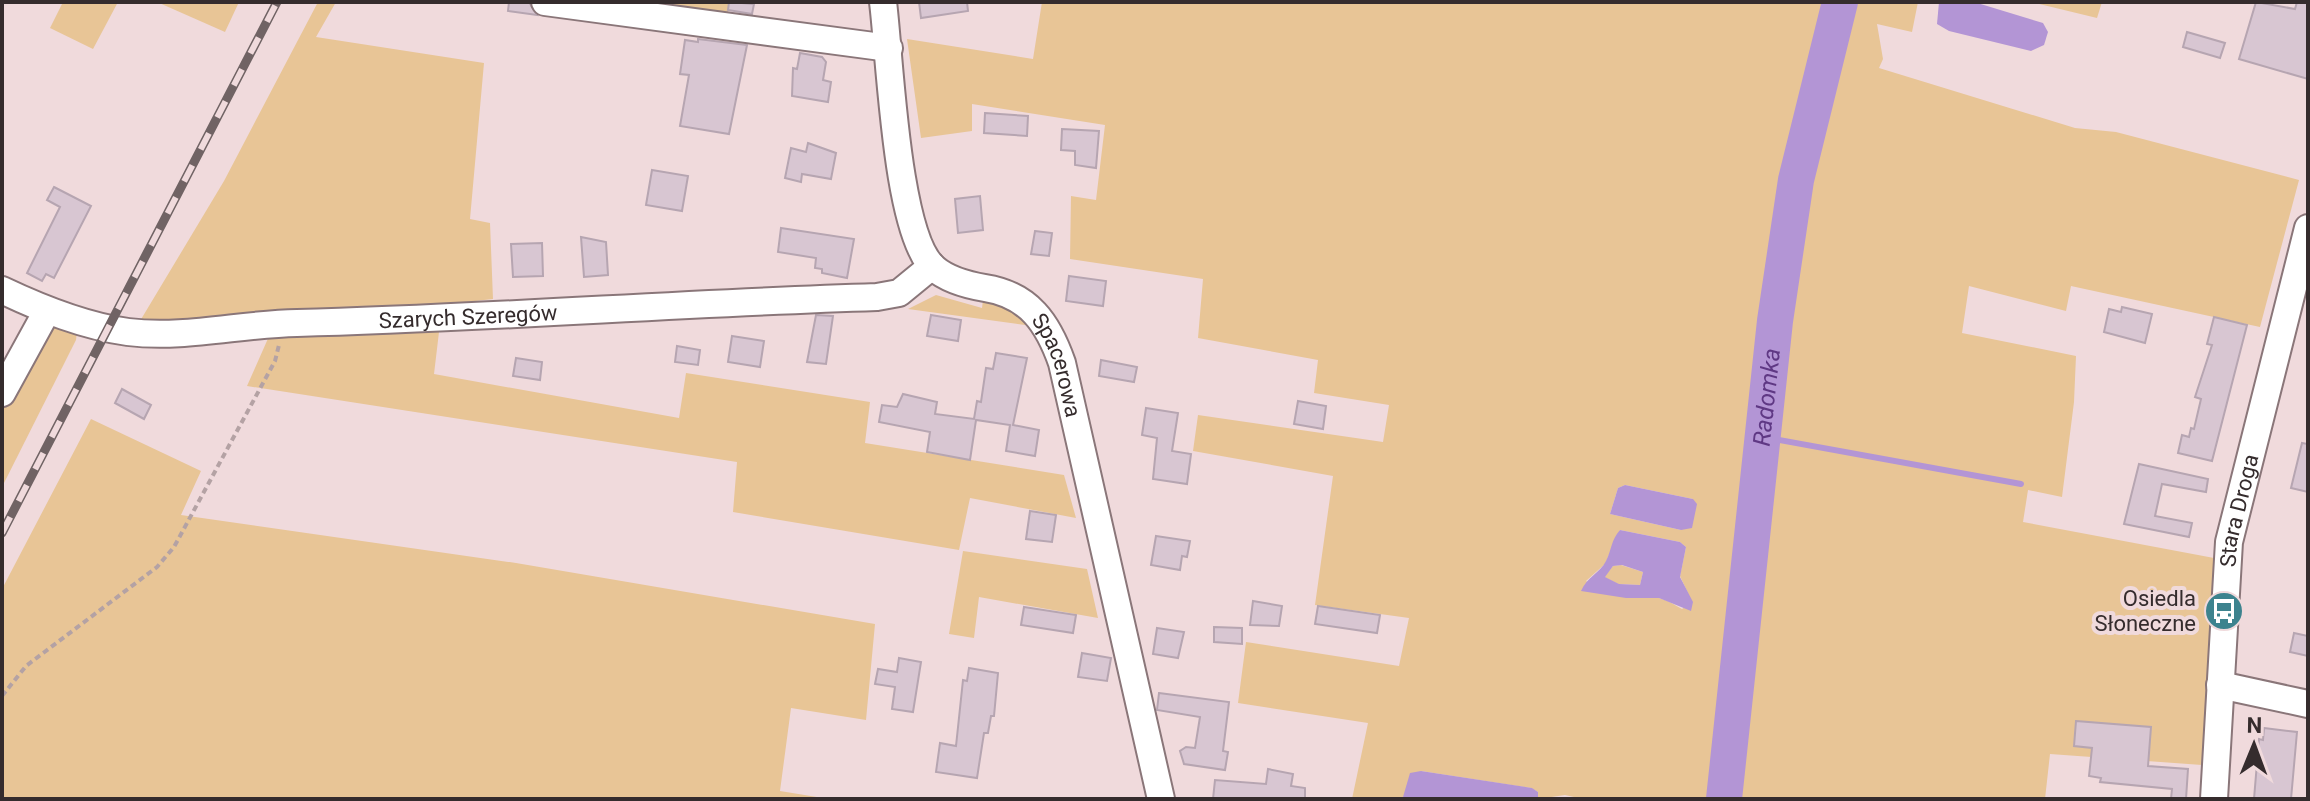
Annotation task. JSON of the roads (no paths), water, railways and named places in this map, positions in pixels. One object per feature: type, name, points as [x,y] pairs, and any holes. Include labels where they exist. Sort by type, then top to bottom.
[{"type":"street","points":[[545,2],[889,48]]},
{"type":"street","points":[[883,2],[908,210],[914,234],[932,266]]},
{"type":"street","name":"Stara Droga","points":[[2214,799],[2229,542],[2308,228]]},
{"type":"street","name":"Szarych Szeregów","points":[[2,290],[47,311],[129,332],[180,333],[284,323],[877,297],[899,293],[932,266]]},
{"type":"street","name":"Spacerowa","points":[[932,266],[964,283],[1022,301],[1038,314],[1053,335],[1161,799]]},
{"type":"street","points":[[2,393],[47,311]]},
{"type":"street","points":[[2220,685],[2308,704]]},
{"type":"waterway","name":"Radomka","points":[[1724,799],[1775,321],[1796,180],[1840,2]]},
{"type":"waterway","points":[[1763,437],[2021,484]]},
{"type":"railway","points":[[2,533],[277,2]]},
{"type":"place","name":"Osiedla Słoneczne","points":[[2224,611]]}]
